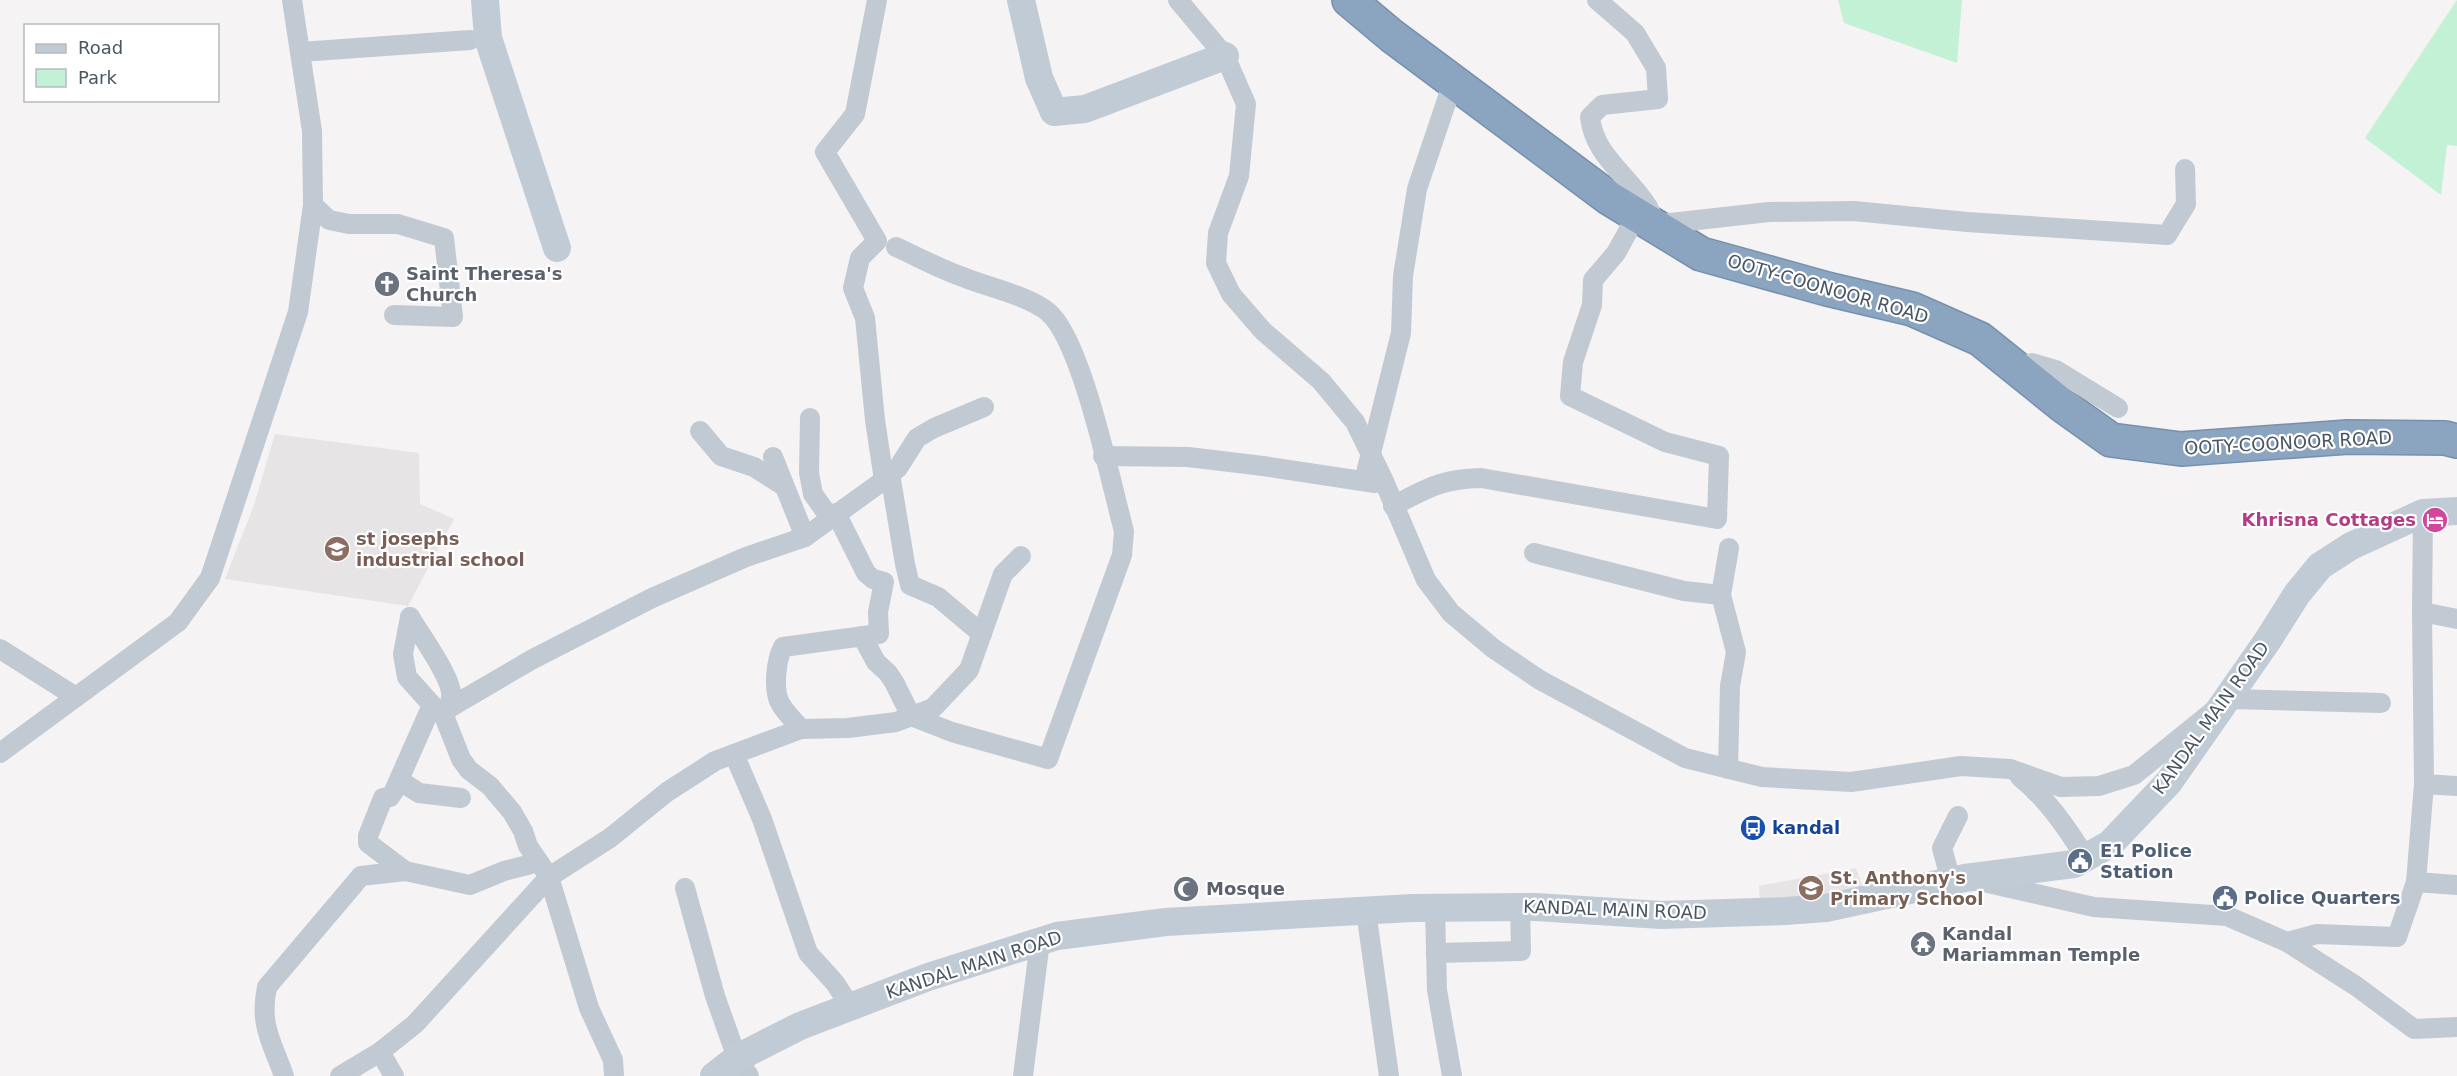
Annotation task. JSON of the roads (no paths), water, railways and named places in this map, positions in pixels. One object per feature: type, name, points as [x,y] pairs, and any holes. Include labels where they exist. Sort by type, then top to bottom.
[{"type":"highway","name":"OOTY-COONOOR ROAD","points":[[1349,0],[1392,36],[1609,198],[1701,254],[1827,289],[1912,309],[1980,339],[2062,405],[2111,440],[2181,449],[2348,437],[2445,438],[2457,441]]},
{"type":"street","points":[[0,753],[178,622],[210,578],[298,312],[313,205],[312,131],[292,0]]},
{"type":"street","points":[[485,0],[488,38],[557,249]]},
{"type":"street","points":[[877,0],[855,114],[825,152],[877,241],[860,258],[853,288],[865,318],[875,420],[910,585],[939,597],[982,634]]},
{"type":"street","points":[[1021,0],[1039,78],[1054,112],[1085,109],[1225,56]]},
{"type":"street","points":[[1178,0],[1225,56],[1246,104],[1239,176],[1218,233],[1216,263],[1231,294],[1263,331],[1321,381],[1354,422],[1385,485],[1426,580],[1451,613],[1494,649],[1550,686],[1685,758],[1762,777],[1851,782],[1961,766],[2010,769],[2061,787],[2098,786],[2134,775],[2228,699],[2381,703]]},
{"type":"street","points":[[1394,506],[1438,483],[1481,478],[1717,519],[1719,456],[1665,442],[1570,396],[1573,362],[1592,305],[1593,280],[1645,220],[1650,208],[1612,166],[1592,132],[1590,117],[1602,105],[1658,99],[1656,68],[1635,33],[1597,0]]},
{"type":"street","points":[[300,52],[470,40]]},
{"type":"street","points":[[1364,481],[1401,333],[1403,276],[1417,189],[1453,82]]},
{"type":"street","points":[[1645,220],[1769,212],[1854,211],[1967,222],[2168,235],[2186,204],[2185,169]]},
{"type":"street","points":[[313,205],[329,220],[350,224],[398,224],[444,238],[453,317],[394,315]]},
{"type":"street","points":[[862,636],[876,662],[888,673],[911,716],[952,732],[1048,759],[1122,555],[1124,531],[1086,387],[1065,333],[1048,311],[1021,298],[962,277],[896,247]]},
{"type":"street","points":[[2015,368],[2032,363],[2056,370],[2118,408]]},
{"type":"street","points":[[405,871],[368,843],[368,836],[383,798],[390,797],[442,710],[531,660],[652,598],[746,557],[805,537],[898,468],[917,438],[934,428],[984,408]]},
{"type":"street","points":[[801,729],[780,704],[776,695],[779,655],[783,647],[879,634],[878,612],[884,582],[873,579],[866,573],[833,516],[813,494],[809,473],[810,418]]},
{"type":"street","points":[[700,431],[721,456],[754,467],[784,486]]},
{"type":"street","points":[[773,456],[805,537]]},
{"type":"street","points":[[1104,456],[1188,457],[1385,485]]},
{"type":"street","name":"KANDAL MAIN ROAD","points":[[714,1076],[743,1067],[800,1026],[928,977],[1057,936],[1166,922],[1435,908],[1520,907],[1661,915],[1785,911],[1826,908],[1958,880],[2074,864],[2110,844],[2169,782],[2228,699],[2297,594],[2320,566],[2351,546],[2423,513],[2457,511]]},
{"type":"street","points":[[2287,942],[2318,934],[2397,937],[2416,882],[2424,784],[2421,612],[2423,513]]},
{"type":"street","points":[[1728,769],[1730,687],[1736,652],[1721,595],[1729,548]]},
{"type":"street","points":[[1534,554],[1684,591],[1721,595]]},
{"type":"street","points":[[339,1076],[380,1052],[416,1024],[544,870],[610,838],[667,792],[715,761],[801,729],[858,727],[896,722],[933,708],[969,670],[1003,574],[1021,556]]},
{"type":"street","points":[[2421,612],[2457,619]]},
{"type":"street","points":[[0,649],[76,697]]},
{"type":"street","points":[[442,710],[461,759],[469,770],[490,786],[512,812],[523,831],[528,846],[544,870],[589,1008],[613,1060],[614,1076]]},
{"type":"street","points":[[734,754],[762,819],[808,953],[835,983],[850,1006]]},
{"type":"street","points":[[2010,769],[2038,792],[2058,814],[2086,858]]},
{"type":"street","points":[[399,780],[419,793],[461,798]]},
{"type":"street","points":[[2424,784],[2457,786]]},
{"type":"street","points":[[1958,816],[1942,848],[1958,880],[2094,907],[2228,916],[2287,942],[2356,986],[2414,1029],[2457,1028]]},
{"type":"street","points":[[284,1076],[272,1046],[262,1008],[267,987],[361,876],[405,871],[470,885],[504,871],[544,870]]},
{"type":"street","points":[[2416,882],[2457,885]]},
{"type":"street","points":[[685,888],[715,996],[743,1067]]},
{"type":"street","points":[[1436,952],[1521,951],[1520,907]]},
{"type":"street","points":[[1435,908],[1437,990],[1452,1076]]},
{"type":"street","points":[[1366,911],[1389,1076]]},
{"type":"street","points":[[1023,1076],[1040,941]]},
{"type":"street","points":[[380,1052],[394,1076]]},
{"type":"place","name":"Saint Theresa's Church","points":[[387,284]]},
{"type":"place","name":"Khrisna Cottages","points":[[2435,520]]},
{"type":"place","name":"st josephs industrial school","points":[[337,549]]},
{"type":"place","name":"kandal","points":[[1753,828]]},
{"type":"place","name":"E1 Police Station","points":[[2080,861]]},
{"type":"place","name":"St. Anthony's Primary School","points":[[1811,888]]},
{"type":"place","name":"Mosque","points":[[1186,889]]},
{"type":"place","name":"Police Quarters","points":[[2225,898]]},
{"type":"place","name":"Kandal Mariamman Temple","points":[[1923,944]]}]
